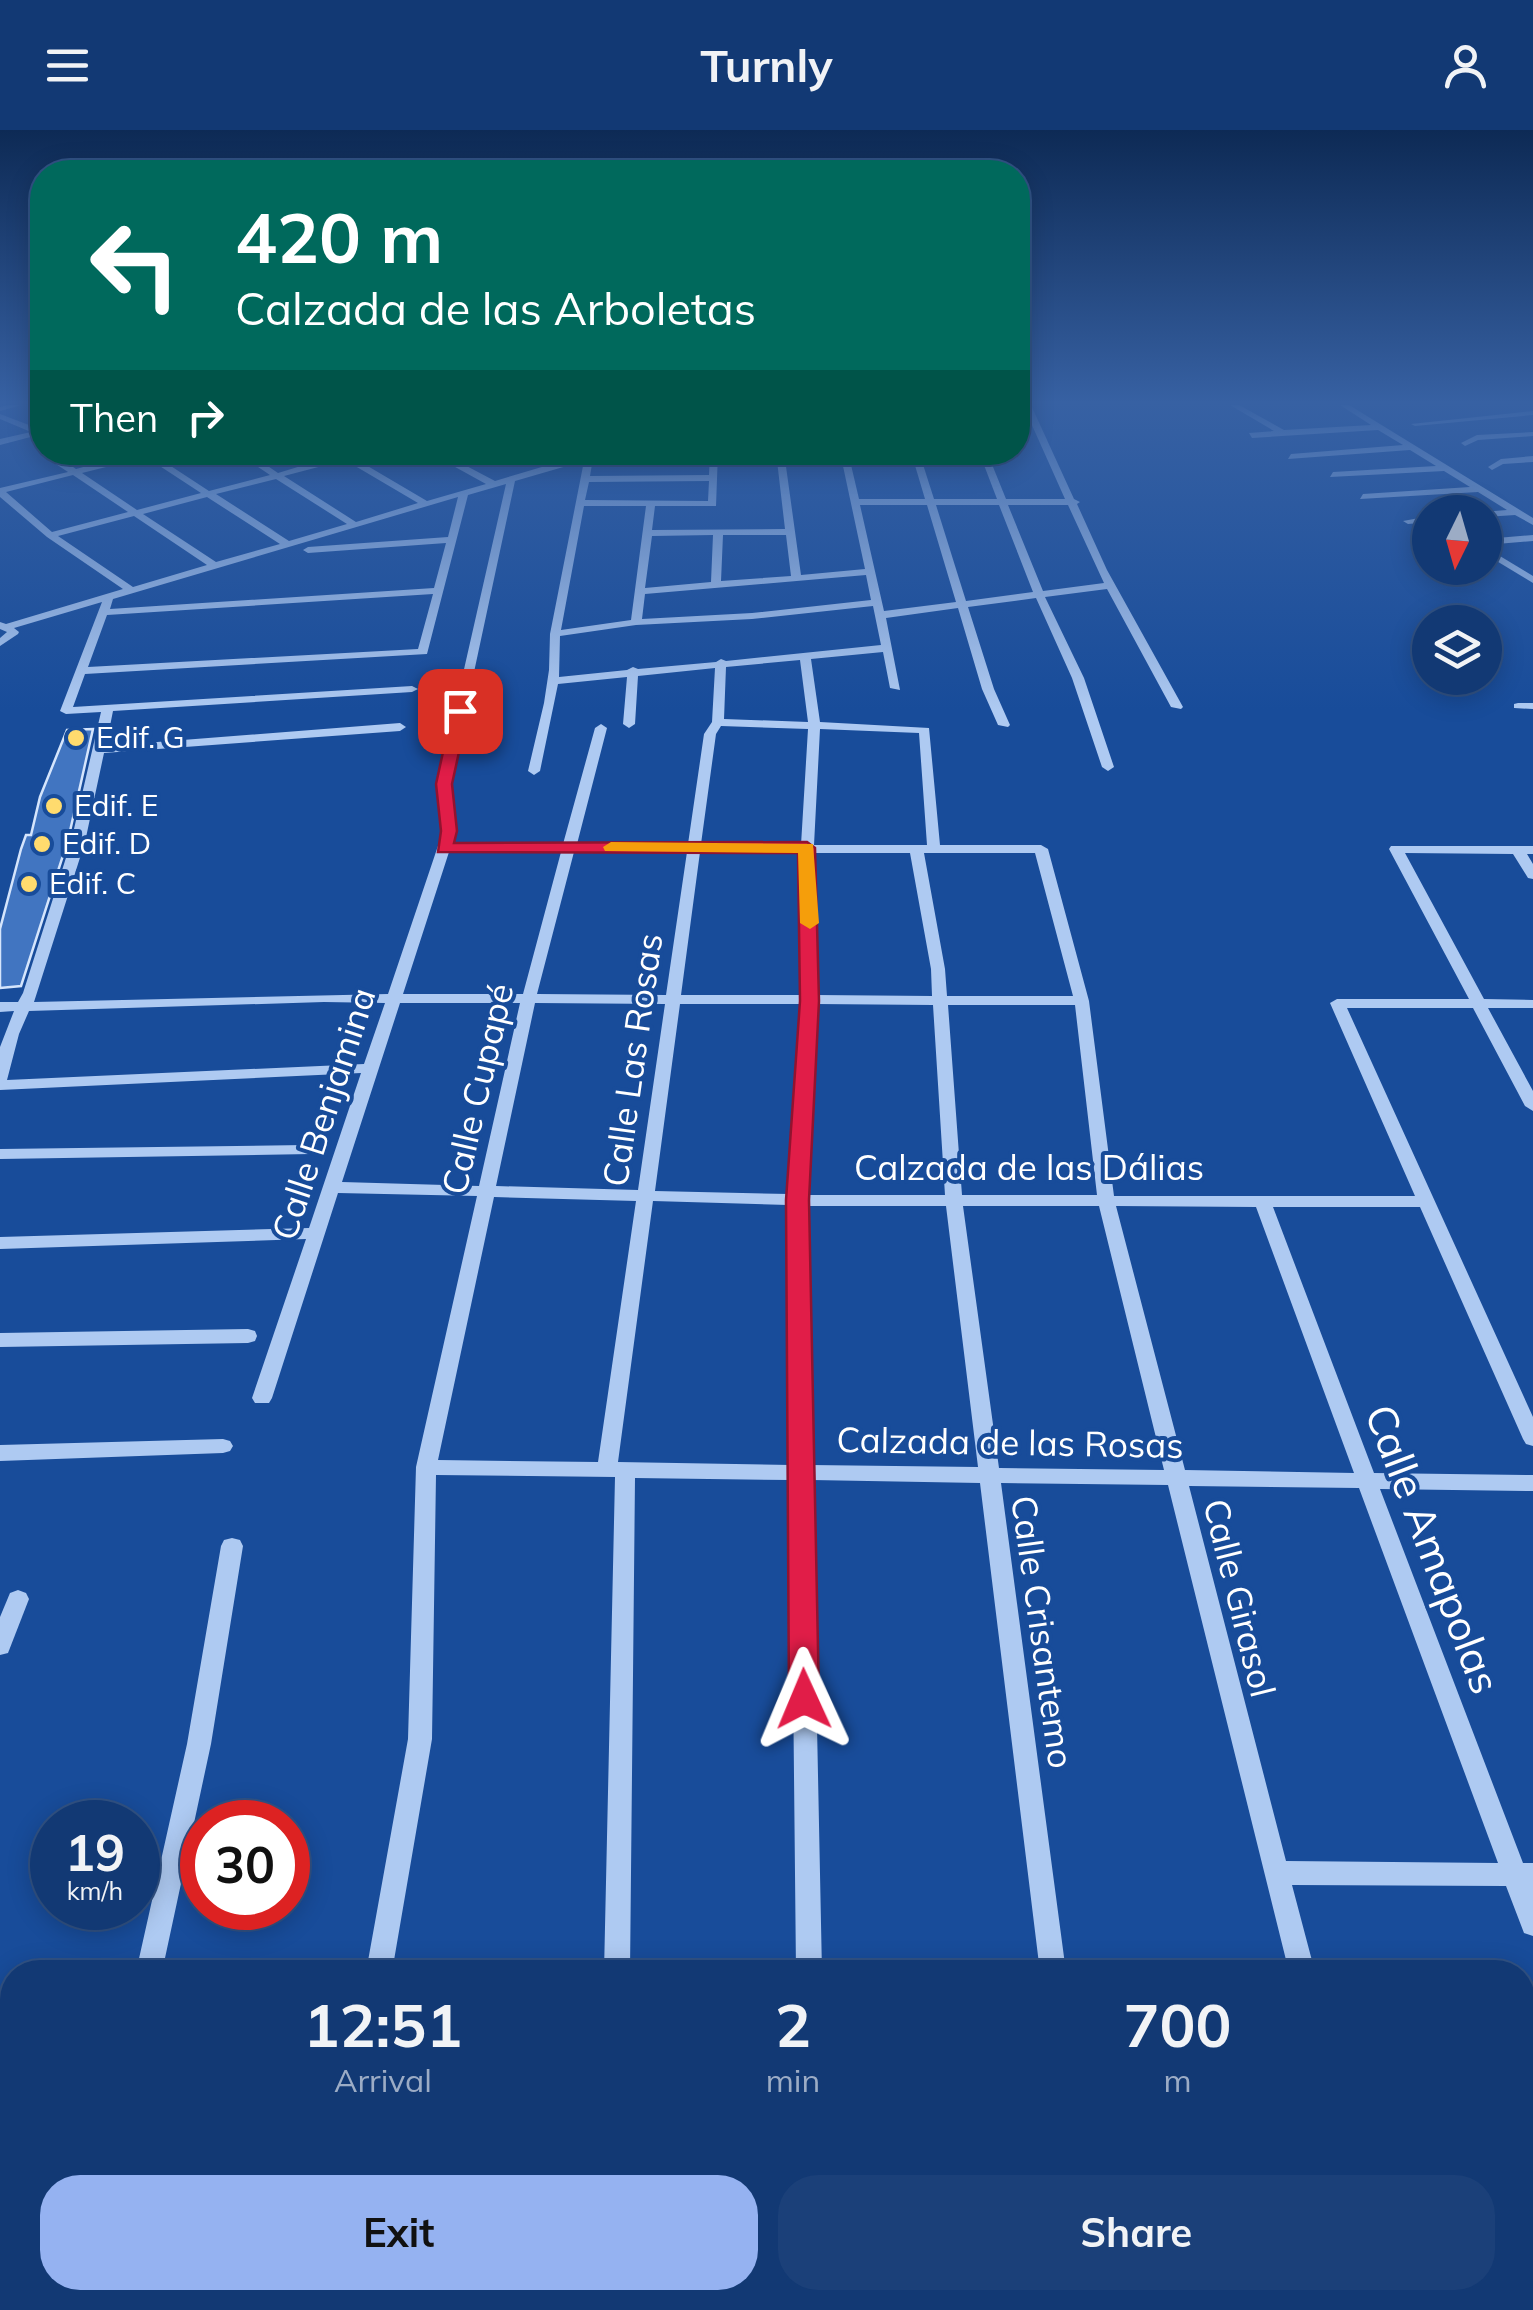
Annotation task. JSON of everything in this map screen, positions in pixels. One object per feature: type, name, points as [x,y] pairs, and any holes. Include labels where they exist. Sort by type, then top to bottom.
[{"type":"street","points":[[17,507],[50,535],[131,590]]},
{"type":"street","points":[[123,507],[215,566]]},
{"type":"street","points":[[50,535],[157,507]]},
{"type":"street","points":[[228,507],[287,544]]},
{"type":"street","points":[[327,507],[355,524]]},
{"type":"street","points":[[3,626],[416,507]]},
{"type":"street","points":[[84,671],[424,652],[460,507]]},
{"type":"street","name":"Calle Benjamina","points":[[262,1398],[449,831],[444,784],[506,507]]},
{"type":"street","points":[[534,771],[555,681],[555,634],[581,507]]},
{"type":"street","points":[[636,622],[651,507]]},
{"type":"street","points":[[786,507],[796,578]]},
{"type":"street","points":[[857,507],[896,688]]},
{"type":"street","points":[[932,507],[988,689],[1004,724]]},
{"type":"street","points":[[1005,507],[1040,596],[1078,678],[1108,767]]},
{"type":"street","points":[[1077,507],[1111,586],[1177,707]]},
{"type":"street","points":[[1508,507],[1533,522]]},
{"type":"street","points":[[1502,513],[1533,512]]},
{"type":"street","points":[[1408,521],[1412,521]]},
{"type":"street","points":[[650,532],[789,532]]},
{"type":"street","points":[[716,584],[718,532]]},
{"type":"street","points":[[1502,543],[1533,538]]},
{"type":"street","points":[[308,550],[450,540]]},
{"type":"street","points":[[1502,558],[1533,580]]},
{"type":"street","points":[[640,591],[870,572]]},
{"type":"street","points":[[880,615],[1111,586]]},
{"type":"street","points":[[104,612],[439,591]]},
{"type":"street","points":[[109,597],[66,711],[412,688]]},
{"type":"street","points":[[555,634],[636,622],[752,616],[878,602]]},
{"type":"street","points":[[0,643],[13,635],[3,626]]},
{"type":"street","points":[[555,681],[633,670],[886,648]]},
{"type":"street","points":[[805,655],[814,726],[807,848],[809,1001],[798,1200],[809,1960]]},
{"type":"street","name":"Calle Las Rosas","points":[[616,1960],[616,1470],[644,1195],[710,734],[718,722],[721,662]]},
{"type":"street","points":[[629,724],[633,670]]},
{"type":"street","points":[[1518,706],[1533,706]]},
{"type":"street","points":[[108,710],[78,842],[0,1082],[370,1068]]},
{"type":"street","points":[[444,848],[934,846],[925,730],[718,722]]},
{"type":"street","points":[[97,750],[400,726]]},
{"type":"street","name":"Calle Cupapé","points":[[381,1960],[420,1739],[426,1467],[528,998],[601,728]]},
{"type":"street","name":"Calle Girasol","points":[[934,846],[1041,849],[1082,1001],[1106,1201],[1299,1960]]},
{"type":"street","name":"Calle Crisantemo","points":[[916,847],[938,969],[954,1200],[1051,1960]]},
{"type":"street","points":[[1533,850],[1396,849],[1475,1004],[1533,1106]]},
{"type":"street","points":[[1517,850],[1533,875]]},
{"type":"street","points":[[0,1007],[394,998],[1082,1001]]},
{"type":"street","points":[[1533,1004],[1337,1003],[1533,1439]]},
{"type":"street","points":[[0,1154],[305,1150]]},
{"type":"street","name":"Calzada de las Dálias","points":[[331,1188],[798,1200],[1426,1202]]},
{"type":"street","name":"Calle Amapolas","points":[[1262,1201],[1367,1480],[1524,1875],[1533,1924]]},
{"type":"street","points":[[0,1243],[316,1233]]},
{"type":"street","points":[[0,1340],[248,1336]]},
{"type":"street","points":[[0,1453],[223,1446]]},
{"type":"street","name":"Calzada de las Rosas","points":[[426,1467],[1533,1483]]},
{"type":"street","points":[[153,1960],[199,1744],[232,1546]]},
{"type":"street","points":[[0,1646],[18,1599]]},
{"type":"street","points":[[1276,1873],[1524,1875]]},
{"type":"building","points":[[93,729],[68,840],[21,986],[0,988],[0,929],[26,835],[31,835],[40,797],[67,730]]},
{"type":"slow traffic","points":[[611,847],[807,848],[810,923]]},
{"type":"place","name":"Edif. G","points":[[76,738]]},
{"type":"place","name":"Edif. E","points":[[54,806]]},
{"type":"place","name":"Edif. D","points":[[42,844]]},
{"type":"place","name":"Edif. C","points":[[29,884]]},
{"type":"route","points":[[460,711],[444,784],[449,831],[444,848],[807,848],[809,1001],[798,1200],[804,1699]]}]
